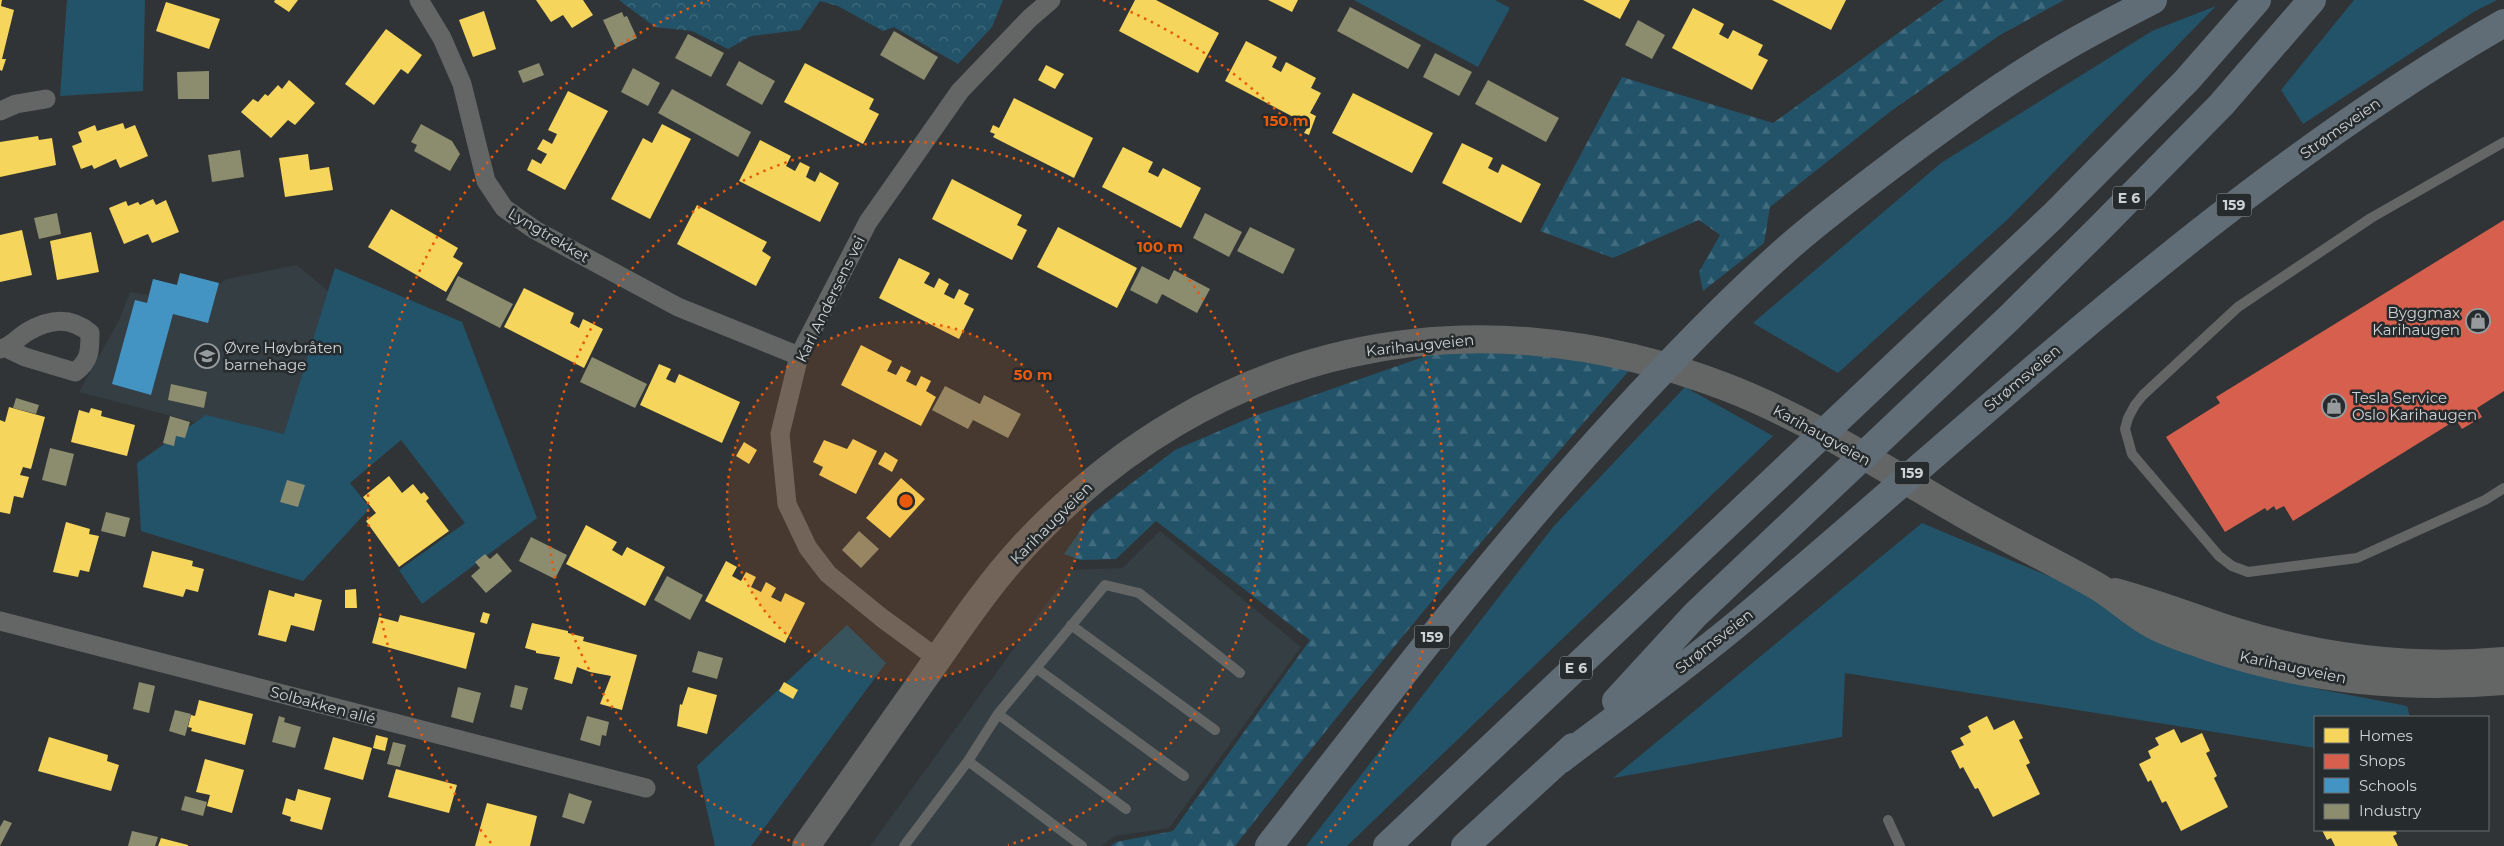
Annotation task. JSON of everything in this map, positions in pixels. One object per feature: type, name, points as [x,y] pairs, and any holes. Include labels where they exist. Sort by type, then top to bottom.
[{"type":"highway","name":"159","points":[[1269,846],[1447,617],[1603,434],[1675,356],[1740,293],[1788,248],[1839,205],[1955,119],[2059,50],[2153,0]]},
{"type":"highway","name":"E 6","points":[[1387,846],[1897,365],[2131,138],[2239,22],[2257,0]]},
{"type":"highway","name":"E 6","points":[[1465,846],[1560,760],[1695,615],[1937,386],[2101,227],[2214,111],[2312,0]]},
{"type":"highway","name":"Strømsveien","points":[[1560,760],[1740,622],[1841,533],[2130,287],[2293,161],[2371,106],[2504,23]]},
{"type":"main road","name":"Karihaugveien","points":[[806,846],[938,658],[990,588],[1020,550],[1084,488],[1160,431],[1200,408],[1242,389],[1320,362],[1402,344],[1446,340],[1492,339],[1561,343],[1634,357],[1730,388],[1774,408],[2020,546],[2099,587],[2150,624],[2187,639],[2271,666],[2320,676],[2374,682],[2436,684],[2504,681]]},
{"type":"main road","name":"Karihaugveien","points":[[2099,587],[2160,604],[2233,631],[2279,644],[2380,661],[2435,664],[2504,661]]},
{"type":"street","name":"Lyngtrekket","points":[[419,0],[442,38],[462,84],[486,181],[504,208],[535,230],[678,307],[799,356]]},
{"type":"street","name":"Karl Andersens vei","points":[[938,658],[882,618],[828,574],[808,548],[787,504],[780,434],[799,356],[868,222],[946,108],[978,71],[1030,18],[1051,0]]},
{"type":"street","points":[[0,111],[16,104],[46,99]]},
{"type":"street","name":"Solbakken allé","points":[[0,621],[646,788]]},
{"type":"lane","points":[[2504,142],[2371,218],[2238,307],[2143,395],[2128,418],[2125,429],[2132,454],[2218,556],[2232,566],[2248,572],[2357,558],[2485,500],[2504,488]]},
{"type":"lane","points":[[904,846],[968,761],[998,714],[1105,585],[1140,593],[1240,674]]},
{"type":"lane","points":[[1071,625],[1215,730]]},
{"type":"lane","points":[[1036,668],[1184,776]]},
{"type":"lane","points":[[998,714],[1126,809]]},
{"type":"lane","points":[[968,761],[1082,846]]},
{"type":"lane","points":[[1888,820],[1900,846]]},
{"type":"shaded area","name":"Øvre Høybråten barnehage","points":[[297,265],[334,296],[287,446],[79,392],[119,320],[130,292],[148,295],[153,279],[176,285],[180,273],[219,283],[219,285],[227,279]]},
{"type":"shaded area","points":[[1160,531],[1301,647],[1169,828],[1115,836],[1101,846],[870,846],[1071,570],[1122,568]]},
{"type":"green space","points":[[67,0],[145,0],[143,91],[60,96]]},
{"type":"green space","points":[[619,0],[1003,0],[992,27],[958,64],[894,27],[883,31],[838,6],[820,1],[800,30],[751,36],[728,49],[692,31],[655,27]]},
{"type":"green space","points":[[1354,0],[1495,0],[1510,8],[1478,67]]},
{"type":"green space","points":[[1944,0],[2064,0],[2000,35],[1891,111],[1770,207],[1764,243],[1703,291],[1699,272],[1720,235],[1699,220],[1613,258],[1540,231],[1622,77],[1773,123]]},
{"type":"green space","points":[[2354,0],[2497,0],[2475,11],[2303,124],[2281,90]]},
{"type":"green space","points":[[2216,6],[2008,219],[1838,373],[1753,323],[1941,163],[2152,31]]},
{"type":"green space","points":[[335,268],[462,322],[537,518],[422,604],[399,570],[465,523],[401,440],[350,483],[370,508],[303,581],[141,531],[137,463],[206,415],[284,434]]},
{"type":"green space","points":[[1525,340],[1634,365],[1431,602],[1235,846],[1111,846],[1116,842],[1173,831],[1310,640],[1156,521],[1116,559],[1080,560],[1064,554],[1093,513],[1175,450],[1254,416],[1449,348]]},
{"type":"green space","points":[[1685,387],[1773,436],[1347,846],[1306,846],[1553,527]]},
{"type":"green space","points":[[1922,523],[2318,689],[2407,706],[2410,716],[2314,716],[2314,748],[1845,673],[1842,737],[1613,778]]},
{"type":"green space","points":[[847,625],[886,663],[751,846],[715,846],[697,766]]},
{"type":"building: Homes","points":[[0,0],[2,0],[1,6],[14,10],[2,59],[6,59],[2,71],[0,70]]},
{"type":"building: Homes","points":[[275,0],[298,0],[289,12],[274,2]]},
{"type":"building: Homes","points":[[536,0],[583,0],[593,15],[572,28],[563,15],[551,22]]},
{"type":"building: Homes","points":[[1135,0],[1156,0],[1219,33],[1198,73],[1119,31]]},
{"type":"building: Homes","points":[[1268,0],[1298,0],[1292,12]]},
{"type":"building: Homes","points":[[1583,0],[1630,0],[1620,19]]},
{"type":"building: Homes","points":[[1772,0],[1846,0],[1831,30]]},
{"type":"building: Homes","points":[[166,2],[220,19],[209,49],[156,31]]},
{"type":"building: Homes","points":[[1693,8],[1724,24],[1719,34],[1728,39],[1733,30],[1763,45],[1758,55],[1768,60],[1752,90],[1672,48]]},
{"type":"building: Homes","points":[[484,11],[496,49],[473,57],[459,20]]},
{"type":"building: Homes","points":[[386,29],[422,55],[408,74],[401,69],[374,105],[345,84]]},
{"type":"building: Homes","points":[[1246,41],[1277,57],[1272,67],[1281,72],[1286,62],[1316,78],[1311,88],[1321,93],[1310,113],[1316,116],[1309,135],[1304,133],[1310,123],[1306,121],[1305,123],[1225,81]]},
{"type":"building: Homes","points":[[805,63],[874,99],[869,109],[879,114],[863,144],[784,102]]},
{"type":"building: Homes","points":[[1046,65],[1064,74],[1055,89],[1038,80]]},
{"type":"building: Homes","points":[[289,80],[315,103],[295,125],[288,120],[271,138],[241,112],[253,99],[258,102],[265,94],[268,96],[278,85],[282,89]]},
{"type":"building: Homes","points":[[568,91],[608,111],[565,190],[527,170],[532,159],[541,164],[547,154],[537,149],[543,139],[552,144],[557,134],[548,130]]},
{"type":"building: Homes","points":[[1353,93],[1433,133],[1412,173],[1332,133]]},
{"type":"building: Homes","points":[[1014,98],[1093,138],[1074,178],[993,137],[995,134],[990,132],[993,125],[999,128]]},
{"type":"building: Homes","points":[[123,123],[125,129],[135,125],[148,156],[120,168],[116,159],[94,169],[92,165],[81,169],[72,146],[82,142],[78,132],[95,125],[97,131]]},
{"type":"building: Homes","points":[[662,124],[691,139],[650,219],[611,199],[643,138],[652,143]]},
{"type":"building: Homes","points":[[38,136],[39,140],[52,138],[56,165],[0,177],[0,142]]},
{"type":"building: Homes","points":[[760,140],[791,156],[786,166],[795,171],[800,162],[810,167],[806,177],[815,182],[820,172],[839,183],[820,222],[739,181]]},
{"type":"building: Homes","points":[[1462,143],[1493,158],[1488,168],[1498,173],[1502,164],[1541,184],[1521,223],[1442,183]]},
{"type":"building: Homes","points":[[1123,147],[1153,162],[1148,172],[1158,177],[1163,168],[1201,188],[1181,228],[1102,187]]},
{"type":"building: Homes","points":[[308,154],[310,170],[329,167],[333,190],[285,197],[279,158]]},
{"type":"building: Homes","points":[[952,179],[1022,215],[1017,225],[1027,230],[1012,260],[932,219]]},
{"type":"building: Homes","points":[[153,199],[156,205],[166,200],[179,232],[152,243],[148,234],[124,244],[109,208],[126,201],[128,206],[138,202],[140,205]]},
{"type":"building: Homes","points":[[697,205],[767,242],[762,251],[771,257],[756,286],[677,244]]},
{"type":"building: Homes","points":[[391,209],[458,248],[453,257],[463,263],[446,292],[368,247]]},
{"type":"building: Homes","points":[[1058,227],[1137,268],[1117,308],[1037,267]]},
{"type":"building: Homes","points":[[22,230],[32,275],[0,282],[0,235]]},
{"type":"building: Homes","points":[[91,232],[99,272],[57,280],[50,241]]},
{"type":"building: Homes","points":[[899,258],[930,273],[924,283],[934,288],[939,278],[949,284],[944,294],[954,299],[959,289],[969,294],[964,304],[974,309],[959,339],[879,298]]},
{"type":"building: Homes","points":[[524,288],[574,313],[570,323],[579,328],[583,319],[603,329],[584,368],[504,327]]},
{"type":"building: Homes","points":[[861,345],[892,361],[887,371],[896,375],[901,366],[911,371],[906,381],[916,386],[921,376],[931,381],[926,391],[936,397],[921,426],[841,385]]},
{"type":"building: Homes","points":[[659,364],[671,369],[666,379],[675,383],[679,374],[740,402],[722,443],[640,405]]},
{"type":"building: Homes","points":[[9,407],[45,417],[31,469],[23,467],[20,475],[29,477],[23,498],[14,496],[10,514],[0,512],[0,420],[5,422]]},
{"type":"building: Homes","points":[[91,408],[102,411],[101,416],[135,425],[127,456],[71,442],[79,410],[89,413]]},
{"type":"building: Homes","points":[[853,439],[877,451],[856,494],[819,475],[823,467],[813,462],[824,440],[847,449]]},
{"type":"building: Homes","points":[[744,442],[757,450],[749,464],[736,456]]},
{"type":"building: Homes","points":[[885,452],[898,460],[892,472],[878,464]]},
{"type":"building: Homes","points":[[389,476],[402,493],[413,484],[421,494],[424,492],[429,498],[426,501],[449,531],[399,567],[366,521],[376,513],[363,497]]},
{"type":"building: Homes","points":[[901,478],[925,499],[890,538],[866,518]]},
{"type":"building: Homes","points":[[66,522],[90,529],[89,534],[99,536],[89,572],[80,570],[78,577],[53,572]]},
{"type":"building: Homes","points":[[586,525],[617,542],[612,550],[622,556],[627,547],[665,567],[645,606],[566,564]]},
{"type":"building: Homes","points":[[152,551],[193,561],[192,566],[204,569],[198,592],[186,589],[183,597],[143,587]]},
{"type":"building: Homes","points":[[726,561],[737,567],[732,576],[741,581],[746,572],[756,577],[751,587],[761,592],[766,582],[776,588],[771,597],[781,602],[785,593],[805,603],[785,643],[705,601]]},
{"type":"building: Homes","points":[[356,589],[357,608],[345,608],[345,590]]},
{"type":"building: Homes","points":[[269,590],[294,597],[295,593],[322,600],[314,631],[291,625],[286,642],[258,635]]},
{"type":"building: Homes","points":[[483,612],[490,614],[487,624],[480,622]]},
{"type":"building: Homes","points":[[400,615],[475,633],[466,669],[372,643],[379,617],[398,622]]},
{"type":"building: Homes","points":[[532,623],[568,631],[568,633],[584,637],[583,641],[637,655],[622,710],[600,704],[611,676],[590,672],[577,667],[572,684],[554,679],[560,657],[536,653],[536,651],[525,648]]},
{"type":"building: Homes","points":[[784,682],[798,690],[793,699],[779,691]]},
{"type":"building: Homes","points":[[688,687],[717,695],[707,734],[677,726],[680,704],[682,705]]},
{"type":"building: Homes","points":[[199,700],[253,714],[245,745],[191,731],[192,728],[188,727],[191,715],[195,716]]},
{"type":"building: Homes","points":[[1987,716],[1994,730],[2014,720],[2023,738],[2019,740],[2030,763],[2026,765],[2040,794],[1993,817],[1978,788],[1975,789],[1963,767],[1960,769],[1951,751],[1964,745],[1960,738],[1971,732],[1968,726]]},
{"type":"building: Homes","points":[[2174,729],[2181,743],[2202,733],[2210,751],[2206,753],[2217,776],[2214,778],[2228,807],[2181,831],[2166,801],[2162,803],[2151,780],[2148,782],[2139,764],[2151,758],[2148,751],[2159,745],[2155,738]]},
{"type":"building: Homes","points":[[376,735],[388,738],[385,751],[373,748]]},
{"type":"building: Homes","points":[[49,737],[108,755],[107,761],[119,765],[111,791],[38,771]]},
{"type":"building: Homes","points":[[333,737],[372,748],[363,780],[324,769]]},
{"type":"building: Homes","points":[[205,759],[244,770],[232,813],[207,806],[210,795],[196,792]]},
{"type":"building: Homes","points":[[396,769],[457,785],[449,813],[388,797]]},
{"type":"building: Homes","points":[[298,789],[331,798],[322,830],[290,821],[291,817],[282,814],[286,798],[295,801]]},
{"type":"building: Homes","points":[[487,803],[537,816],[530,846],[475,846]]},
{"type":"building: Homes","points":[[2322,831],[2396,831],[2397,834],[2393,836],[2398,846],[2335,846],[2331,838],[2327,840]]},
{"type":"building: Homes","points":[[161,838],[188,845],[188,846],[158,846]]},
{"type":"building: Shops","points":[[2504,220],[2504,391],[2477,408],[2482,417],[2462,429],[2456,420],[2293,521],[2284,506],[2276,510],[2274,506],[2267,511],[2265,508],[2225,532],[2166,437],[2220,403],[2216,397]]},
{"type":"building: Schools","points":[[180,273],[219,283],[208,323],[173,314],[151,395],[112,384],[135,300],[147,303],[153,279],[177,285]]},
{"type":"building: Industry","points":[[1350,7],[1421,45],[1408,69],[1337,31]]},
{"type":"building: Industry","points":[[622,12],[624,17],[627,16],[637,38],[616,48],[603,20]]},
{"type":"building: Industry","points":[[1638,20],[1665,35],[1652,59],[1625,45]]},
{"type":"building: Industry","points":[[894,31],[938,57],[924,80],[880,55]]},
{"type":"building: Industry","points":[[688,34],[724,53],[711,77],[675,58]]},
{"type":"building: Industry","points":[[1435,53],[1472,72],[1459,96],[1423,77]]},
{"type":"building: Industry","points":[[739,61],[775,81],[762,105],[726,85]]},
{"type":"building: Industry","points":[[539,63],[544,75],[523,83],[518,71]]},
{"type":"building: Industry","points":[[633,68],[660,83],[648,106],[621,92]]},
{"type":"building: Industry","points":[[209,71],[209,99],[178,99],[177,72]]},
{"type":"building: Industry","points":[[1488,80],[1559,118],[1546,142],[1475,104]]},
{"type":"building: Industry","points":[[672,89],[751,132],[738,157],[658,113]]},
{"type":"building: Industry","points":[[421,124],[452,141],[460,154],[450,171],[414,151],[417,145],[411,142]]},
{"type":"building: Industry","points":[[240,150],[244,177],[212,182],[208,155]]},
{"type":"building: Industry","points":[[57,213],[61,234],[39,239],[34,218]]},
{"type":"building: Industry","points":[[1205,213],[1242,232],[1229,257],[1193,238]]},
{"type":"building: Industry","points":[[1250,227],[1295,249],[1283,274],[1237,251]]},
{"type":"building: Industry","points":[[1142,266],[1169,280],[1174,270],[1210,289],[1197,313],[1162,294],[1157,304],[1130,290]]},
{"type":"building: Industry","points":[[458,276],[513,304],[500,328],[446,300]]},
{"type":"building: Industry","points":[[592,357],[647,384],[635,408],[580,382]]},
{"type":"building: Industry","points":[[171,384],[207,392],[204,408],[168,400]]},
{"type":"building: Industry","points":[[945,386],[980,404],[984,395],[1021,414],[1008,438],[973,420],[968,429],[932,410]]},
{"type":"building: Industry","points":[[16,398],[39,405],[36,414],[13,408]]},
{"type":"building: Industry","points":[[170,416],[190,422],[185,438],[176,436],[174,446],[163,443]]},
{"type":"building: Industry","points":[[50,448],[74,454],[66,486],[42,480]]},
{"type":"building: Industry","points":[[287,480],[305,485],[298,507],[280,502]]},
{"type":"building: Industry","points":[[106,512],[130,518],[125,537],[101,531]]},
{"type":"building: Industry","points":[[859,531],[879,549],[861,568],[842,550]]},
{"type":"building: Industry","points":[[531,537],[567,555],[555,579],[519,561]]},
{"type":"building: Industry","points":[[497,553],[512,571],[486,593],[471,576],[480,568],[475,562],[485,554],[490,559]]},
{"type":"building: Industry","points":[[667,576],[703,595],[690,620],[654,600]]},
{"type":"building: Industry","points":[[698,651],[723,658],[717,679],[692,672]]},
{"type":"building: Industry","points":[[139,682],[155,686],[149,713],[133,709]]},
{"type":"building: Industry","points":[[515,685],[528,688],[522,710],[510,707]]},
{"type":"building: Industry","points":[[458,687],[481,693],[473,723],[451,717]]},
{"type":"building: Industry","points":[[175,710],[191,714],[185,736],[169,731]]},
{"type":"building: Industry","points":[[279,716],[285,718],[284,722],[301,727],[295,748],[272,742]]},
{"type":"building: Industry","points":[[587,716],[609,722],[606,736],[602,735],[600,746],[580,740]]},
{"type":"building: Industry","points":[[393,742],[406,745],[400,767],[387,764]]},
{"type":"building: Industry","points":[[569,793],[592,801],[584,824],[562,817]]},
{"type":"building: Industry","points":[[185,796],[207,802],[203,816],[181,810]]},
{"type":"building: Industry","points":[[4,820],[12,823],[0,846],[0,827]]},
{"type":"building: Industry","points":[[132,831],[158,837],[155,846],[128,846]]},
{"type":"place","name":"Byggmax Karihaugen","points":[[2478,321]]},
{"type":"place","name":"Øvre Høybråten barnehage","points":[[207,356]]},
{"type":"place","name":"Tesla Service Oslo Karihaugen","points":[[2334,406]]}]
